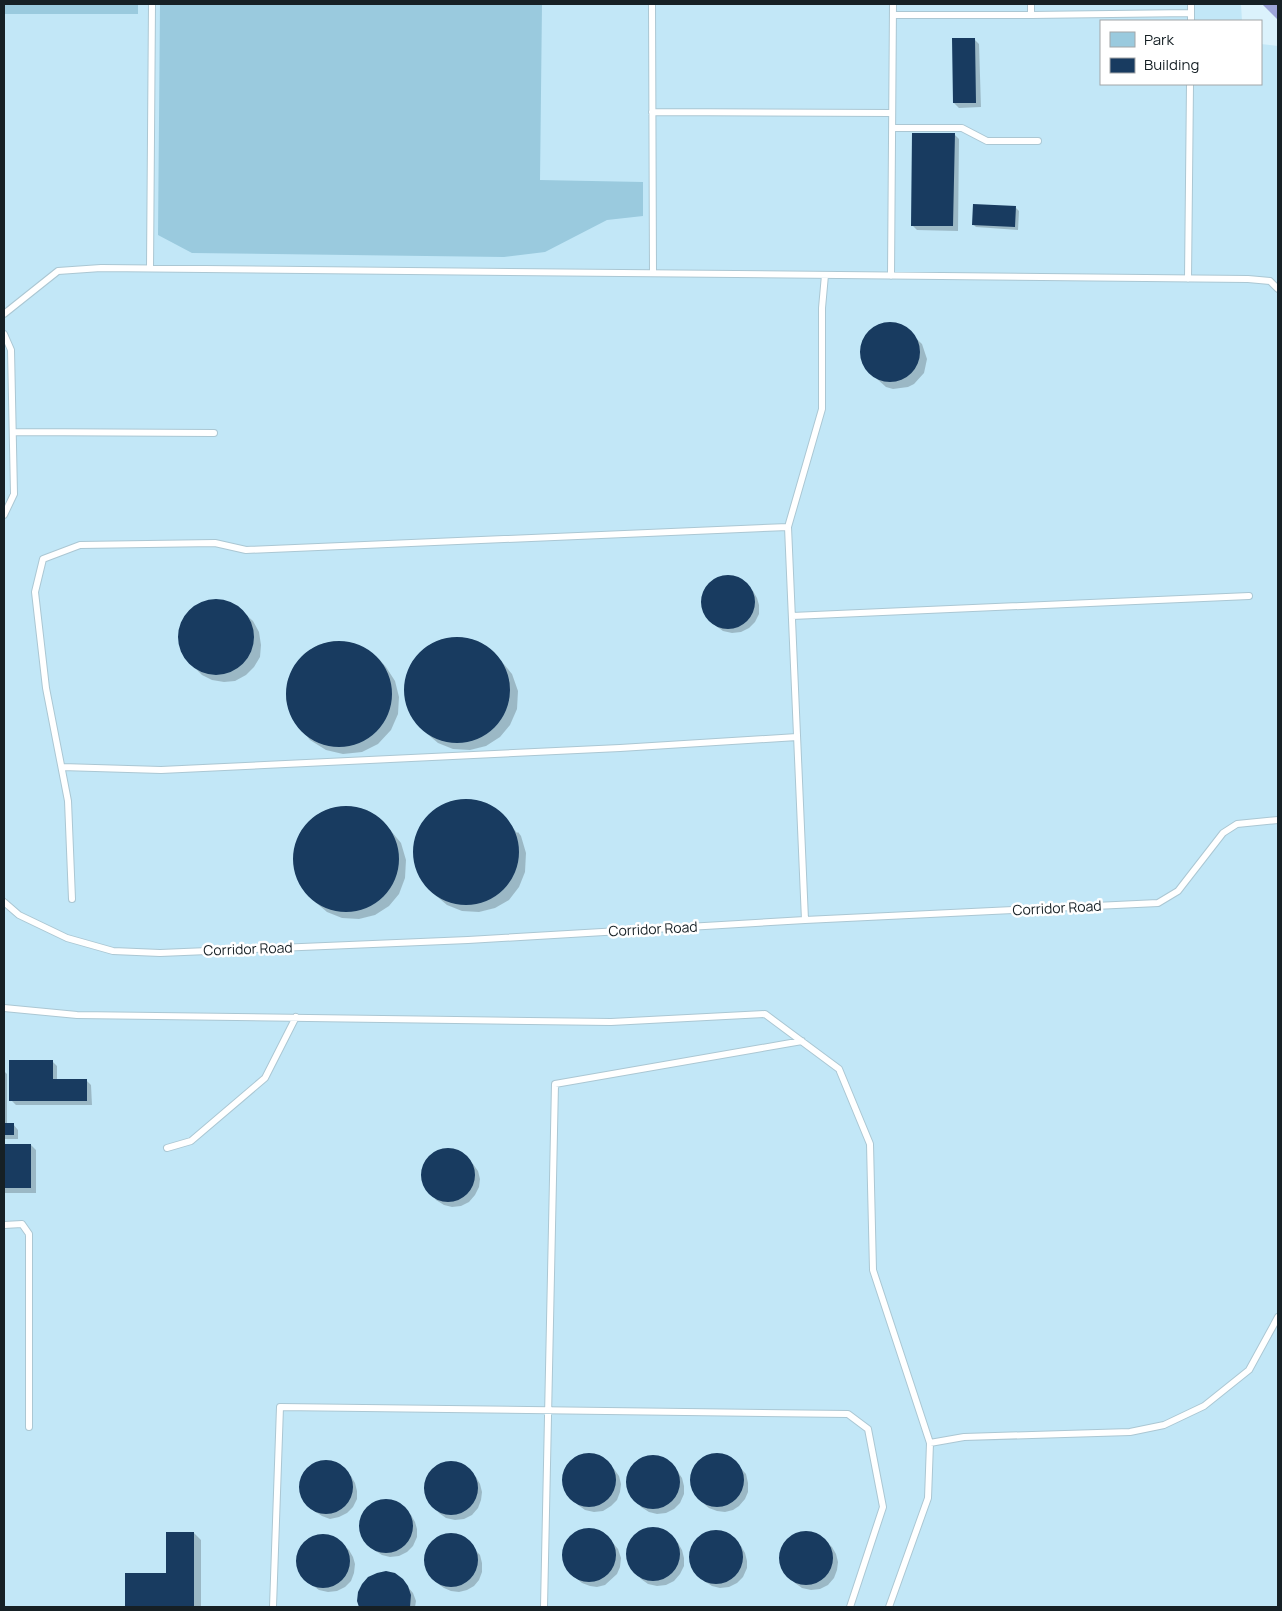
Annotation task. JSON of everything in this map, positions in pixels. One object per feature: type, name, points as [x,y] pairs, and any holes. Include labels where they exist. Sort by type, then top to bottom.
[{"type":"lane","points":[[150,268],[152,4]]},
{"type":"lane","points":[[652,4],[653,274]]},
{"type":"lane","points":[[891,276],[893,4]]},
{"type":"lane","points":[[1031,4],[1031,15]]},
{"type":"lane","points":[[1191,4],[1191,20]]},
{"type":"lane","points":[[893,15],[1191,13]]},
{"type":"lane","points":[[1188,279],[1190,85]]},
{"type":"lane","points":[[652,112],[892,113]]},
{"type":"lane","points":[[892,128],[962,128],[987,141],[1038,141]]},
{"type":"lane","points":[[4,314],[58,270],[101,268],[1188,279],[1270,281],[1278,289]]},
{"type":"lane","points":[[805,920],[788,527],[822,409],[822,308],[825,275]]},
{"type":"lane","points":[[4,334],[11,350],[14,494],[4,514]]},
{"type":"lane","points":[[12,432],[214,433]]},
{"type":"lane","points":[[72,899],[68,801],[46,688],[35,592],[43,559],[80,544],[215,543],[246,550],[788,527]]},
{"type":"lane","points":[[792,616],[1249,596]]},
{"type":"lane","points":[[62,767],[161,770],[797,737]]},
{"type":"lane","name":"Corridor Road","points":[[4,902],[19,914],[67,938],[113,951],[160,953],[468,940],[805,920],[1158,903],[1178,891],[1223,833],[1237,824],[1278,820]]},
{"type":"lane","points":[[4,1008],[77,1015],[612,1022],[764,1014],[839,1069],[870,1144],[873,1270],[930,1443],[928,1498],[889,1607]]},
{"type":"lane","points":[[167,1148],[191,1141],[265,1078],[296,1017]]},
{"type":"lane","points":[[544,1607],[555,1084],[802,1041]]},
{"type":"lane","points":[[4,1225],[22,1224],[29,1234],[29,1428]]},
{"type":"lane","points":[[930,1443],[964,1437],[1130,1432],[1164,1425],[1204,1406],[1249,1370],[1278,1317]]},
{"type":"lane","points":[[274,1607],[280,1407],[848,1414],[868,1429],[883,1506],[850,1607]]},
{"type":"shaded area","points":[[4,4],[1241,4],[1242,20],[1100,20],[1100,85],[1262,85],[1262,44],[1278,46],[1278,1607],[4,1607]]},
{"type":"shaded area","points":[[1262,4],[1278,4],[1278,20]]},
{"type":"green space","points":[[4,4],[138,4],[138,14],[4,14]]},
{"type":"green space","points":[[160,4],[542,4],[540,180],[643,182],[643,216],[607,220],[545,252],[504,257],[192,253],[158,235]]},
{"type":"building","points":[[952,38],[975,38],[976,103],[953,103]]},
{"type":"building","points":[[912,133],[955,133],[953,226],[911,226]]},
{"type":"building","points":[[973,204],[1016,206],[1015,227],[972,225]]},
{"type":"building","points":[[884,322],[896,322],[907,327],[915,335],[920,346],[918,364],[907,377],[896,382],[884,382],[873,377],[865,369],[860,358],[860,346],[865,335],[873,327]]},
{"type":"building","points":[[728,575],[738,577],[747,583],[753,592],[755,602],[753,612],[747,621],[738,627],[728,629],[718,627],[709,621],[703,612],[701,602],[703,592],[709,583],[718,577]]},
{"type":"building","points":[[209,599],[223,599],[237,605],[248,616],[254,630],[251,652],[243,664],[223,675],[209,675],[195,669],[184,658],[178,644],[178,630],[184,616],[195,605]]},
{"type":"building","points":[[457,637],[477,641],[495,652],[506,670],[510,690],[506,710],[495,728],[477,739],[457,743],[437,739],[419,728],[408,710],[404,690],[408,670],[419,652],[437,641]]},
{"type":"building","points":[[339,641],[359,645],[377,656],[388,674],[392,694],[388,714],[377,732],[359,743],[339,747],[319,743],[301,732],[290,714],[286,694],[290,674],[301,656],[319,645]]},
{"type":"building","points":[[466,799],[486,803],[504,814],[515,832],[519,852],[515,872],[504,890],[486,901],[466,905],[446,901],[428,890],[417,872],[413,852],[417,832],[428,814],[446,803]]},
{"type":"building","points":[[346,806],[366,810],[384,821],[395,839],[399,859],[395,879],[384,897],[366,908],[346,912],[326,908],[308,897],[297,879],[293,859],[297,839],[308,821],[326,810]]},
{"type":"building","points":[[9,1060],[53,1060],[53,1079],[87,1079],[87,1101],[9,1101]]},
{"type":"building","points":[[4,1123],[14,1123],[14,1135],[4,1135]]},
{"type":"building","points":[[4,1144],[31,1144],[31,1188],[4,1188]]},
{"type":"building","points":[[448,1148],[458,1150],[467,1156],[473,1165],[475,1175],[473,1185],[467,1194],[458,1200],[448,1202],[438,1200],[429,1194],[423,1185],[421,1175],[423,1165],[429,1156],[438,1150]]},
{"type":"building","points":[[589,1453],[599,1455],[608,1461],[614,1470],[616,1480],[614,1490],[608,1499],[599,1505],[589,1507],[579,1505],[570,1499],[564,1490],[562,1480],[564,1470],[570,1461],[579,1455]]},
{"type":"building","points":[[717,1453],[727,1455],[736,1461],[742,1470],[744,1480],[742,1490],[736,1499],[727,1505],[717,1507],[707,1505],[698,1499],[692,1490],[690,1480],[692,1470],[698,1461],[707,1455]]},
{"type":"building","points":[[653,1455],[663,1457],[672,1463],[678,1472],[680,1482],[678,1492],[672,1501],[663,1507],[653,1509],[643,1507],[634,1501],[628,1492],[626,1482],[628,1472],[634,1463],[643,1457]]},
{"type":"building","points":[[326,1460],[336,1462],[345,1468],[351,1477],[353,1487],[351,1497],[345,1506],[336,1512],[326,1514],[316,1512],[307,1506],[301,1497],[299,1487],[301,1477],[307,1468],[316,1462]]},
{"type":"building","points":[[451,1461],[461,1463],[470,1469],[476,1478],[478,1488],[476,1498],[470,1507],[461,1513],[451,1515],[441,1513],[432,1507],[426,1498],[424,1488],[426,1478],[432,1469],[441,1463]]},
{"type":"building","points":[[386,1499],[396,1501],[405,1507],[411,1516],[413,1526],[411,1536],[405,1545],[396,1551],[386,1553],[376,1551],[367,1545],[361,1536],[359,1526],[361,1516],[367,1507],[376,1501]]},
{"type":"building","points":[[653,1527],[663,1529],[672,1535],[678,1544],[680,1554],[678,1564],[672,1573],[663,1579],[653,1581],[643,1579],[634,1573],[628,1564],[626,1554],[628,1544],[634,1535],[643,1529]]},
{"type":"building","points":[[589,1528],[599,1530],[608,1536],[614,1545],[616,1555],[614,1565],[608,1574],[599,1580],[589,1582],[579,1580],[570,1574],[564,1565],[562,1555],[564,1545],[570,1536],[579,1530]]},
{"type":"building","points":[[716,1530],[726,1532],[735,1538],[741,1547],[743,1557],[741,1567],[735,1576],[726,1582],[716,1584],[706,1582],[697,1576],[691,1567],[689,1557],[691,1547],[697,1538],[706,1532]]},
{"type":"building","points":[[806,1531],[816,1533],[825,1539],[831,1548],[833,1558],[831,1568],[825,1577],[816,1583],[806,1585],[796,1583],[787,1577],[781,1568],[779,1558],[781,1548],[787,1539],[796,1533]]},
{"type":"building","points":[[166,1532],[194,1532],[194,1607],[125,1607],[125,1573],[166,1573]]},
{"type":"building","points":[[451,1533],[461,1535],[470,1541],[476,1550],[478,1560],[476,1570],[470,1579],[461,1585],[451,1587],[441,1585],[432,1579],[426,1570],[424,1560],[426,1550],[432,1541],[441,1535]]},
{"type":"building","points":[[323,1534],[333,1536],[342,1542],[348,1551],[350,1561],[348,1571],[342,1580],[333,1586],[323,1588],[313,1586],[304,1580],[298,1571],[296,1561],[298,1551],[304,1542],[313,1536]]},
{"type":"building","points":[[386,1571],[395,1573],[408,1586],[411,1595],[410,1607],[359,1607],[357,1601],[358,1592],[362,1584],[368,1577]]}]
